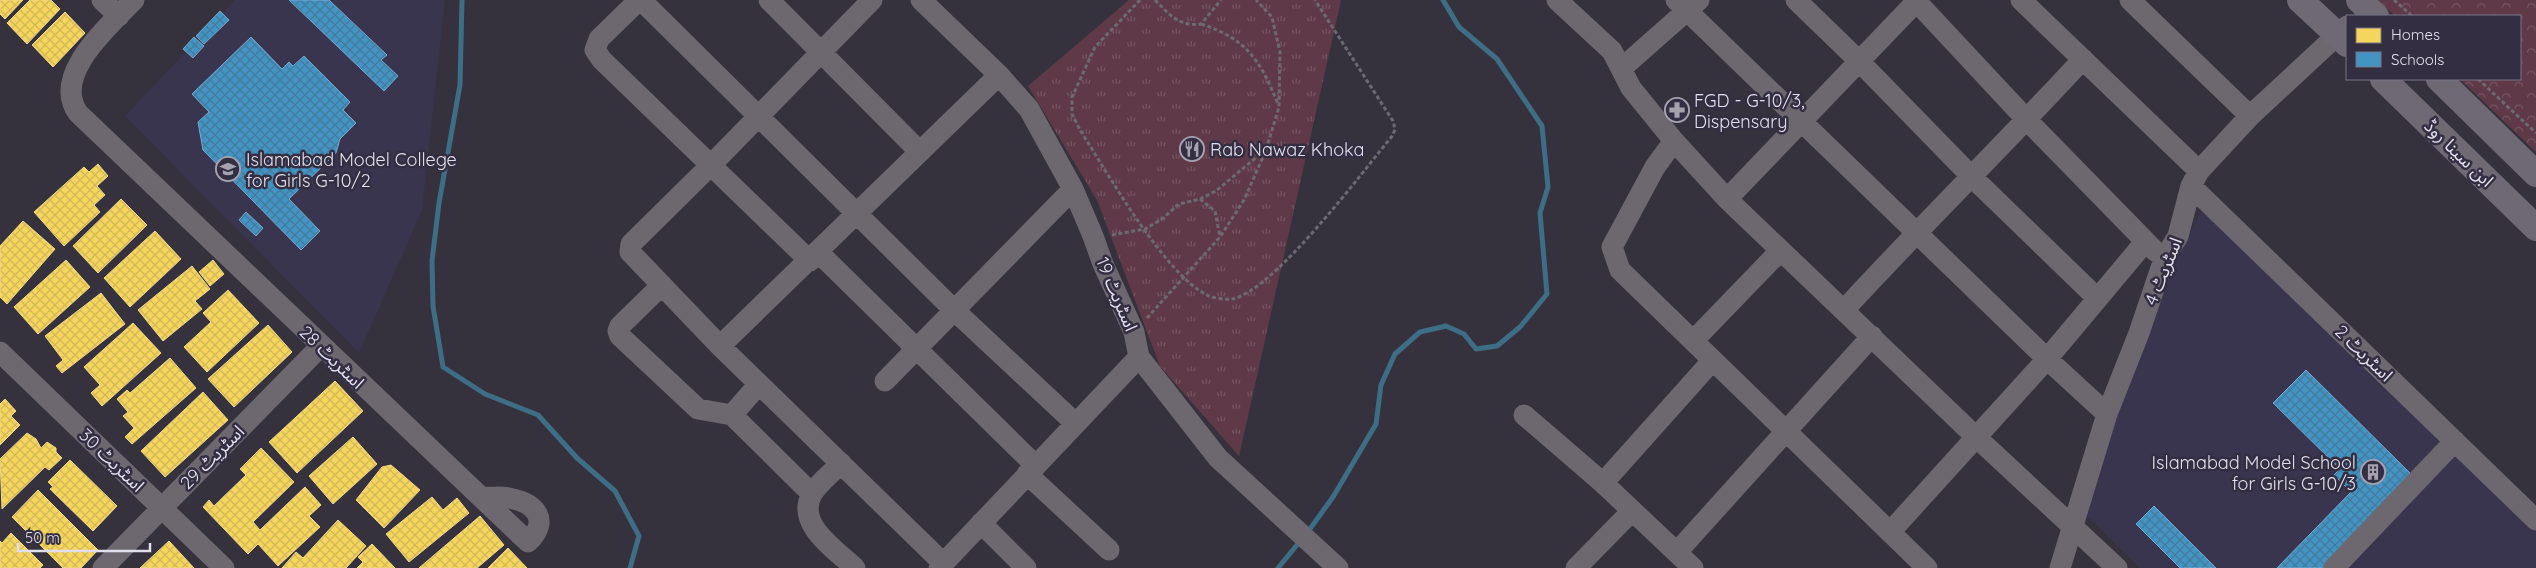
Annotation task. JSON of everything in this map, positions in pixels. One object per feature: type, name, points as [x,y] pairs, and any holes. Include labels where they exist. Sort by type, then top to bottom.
[{"type":"main road","points":[[2300,0],[2344,35]]},
{"type":"main road","name":"ابن سینا روڈ","points":[[2384,80],[2536,228]]},
{"type":"main road","points":[[2440,80],[2536,174]]},
{"type":"street","points":[[102,0],[119,16],[134,0]]},
{"type":"street","points":[[1075,423],[954,310],[640,0],[599,39],[595,50],[602,60],[710,166],[916,350],[1109,550]]},
{"type":"street","points":[[769,0],[919,151]]},
{"type":"street","points":[[872,0],[631,244],[630,252],[720,346],[841,463],[941,565],[1139,357]]},
{"type":"street","name":"اسٹریٹ 19","points":[[921,0],[999,74],[1029,108],[1073,189],[1094,236],[1102,264],[1134,332],[1139,357],[1218,458],[1338,568]]},
{"type":"street","points":[[1557,0],[1612,51],[1631,88],[1674,141],[1728,199],[1780,251],[2117,568]]},
{"type":"street","points":[[1796,0],[1858,60],[1972,177],[2096,297]]},
{"type":"street","name":"اسٹریٹ 2","points":[[2021,0],[2083,59],[2195,179],[2536,520]]},
{"type":"street","points":[[2130,0],[2250,116]]},
{"type":"street","points":[[1728,199],[1858,60],[1921,2],[2027,120],[2145,242],[2164,259]]},
{"type":"street","points":[[1622,68],[1688,4],[1800,121],[2046,359],[2107,414]]},
{"type":"street","name":"اسٹریٹ 28","points":[[119,16],[74,70],[71,84],[71,104],[78,113],[321,346],[528,542],[540,529],[540,520],[529,505],[508,498],[482,497]]},
{"type":"street","name":"اسٹریٹ 4","points":[[2060,568],[2107,414],[2139,332],[2164,259],[2178,236],[2195,179],[2250,116],[2344,35]]},
{"type":"street","points":[[1844,310],[1915,232],[1972,177],[2083,59]]},
{"type":"street","points":[[720,346],[814,257],[919,151],[999,74]]},
{"type":"street","points":[[1674,141],[1656,167],[1612,247],[1620,270],[1927,568]]},
{"type":"street","points":[[885,381],[1073,189]]},
{"type":"street","points":[[1891,531],[2046,359],[2096,297],[2145,242]]},
{"type":"street","points":[[1693,341],[1780,251]]},
{"type":"street","points":[[662,285],[620,326],[618,331],[620,336],[698,409],[732,415],[812,494]]},
{"type":"street","points":[[1677,552],[1785,430],[1872,336]]},
{"type":"street","name":"اسٹریٹ 29","points":[[103,568],[321,346]]},
{"type":"street","name":"اسٹریٹ 30","points":[[0,352],[224,568]]},
{"type":"street","points":[[1603,483],[1712,361]]},
{"type":"street","points":[[732,415],[758,384]]},
{"type":"street","points":[[1524,415],[1603,483],[1693,568]]},
{"type":"street","points":[[2334,568],[2455,441]]},
{"type":"street","points":[[841,463],[812,494],[808,518],[812,526],[855,568]]},
{"type":"street","points":[[1576,568],[1632,511]]},
{"type":"street","points":[[981,523],[1026,568]]},
{"type":"path","points":[[1140,0],[1095,47],[1072,97],[1072,114],[1080,130],[1145,229],[1182,277],[1210,296],[1232,299],[1251,289],[1290,258],[1393,135],[1395,129],[1393,121],[1315,0]]},
{"type":"path","points":[[1155,0],[1176,21],[1192,25],[1201,24],[1225,32],[1249,51],[1266,75],[1279,106]]},
{"type":"path","points":[[1201,24],[1221,0]]},
{"type":"path","points":[[1134,332],[1220,236],[1244,200],[1266,150],[1279,106],[1280,52],[1272,17],[1256,0]]},
{"type":"path","points":[[2394,0],[2411,15]]},
{"type":"path","points":[[2479,80],[2536,133]]},
{"type":"path","points":[[1094,236],[1121,235],[1145,229],[1162,219],[1179,204],[1200,199],[1216,191],[1266,150]]},
{"type":"path","points":[[1200,199],[1215,211],[1220,236]]},
{"type":"shaded area","points":[[235,0],[445,0],[422,210],[359,353],[125,116]]},
{"type":"shaded area","points":[[2210,195],[2456,434],[2325,568],[2140,568],[2087,515],[2114,424],[2165,281]]},
{"type":"shaded area","points":[[2466,440],[2536,509],[2536,568],[2343,568]]},
{"type":"green space","points":[[1129,0],[1341,0],[1239,456],[1160,366],[1097,200],[1028,86]]},
{"type":"green space","points":[[2378,0],[2536,0],[2536,152],[2461,80],[2521,80],[2521,15],[2394,15]]},
{"type":"building: Homes","points":[[0,0],[23,0],[5,19],[0,14]]},
{"type":"building: Homes","points":[[30,0],[51,0],[60,9],[27,44],[7,23]]},
{"type":"building: Homes","points":[[65,12],[85,33],[53,67],[32,45]]},
{"type":"building: Homes","points":[[98,164],[108,176],[97,186],[105,195],[94,205],[100,212],[64,246],[34,212],[84,167],[89,172]]},
{"type":"building: Homes","points":[[121,199],[147,225],[98,273],[73,246]]},
{"type":"building: Homes","points":[[23,221],[55,249],[7,304],[0,297],[0,246]]},
{"type":"building: Homes","points":[[155,231],[181,259],[130,307],[104,278]]},
{"type":"building: Homes","points":[[66,260],[90,287],[38,334],[14,307]]},
{"type":"building: Homes","points":[[213,260],[224,274],[210,286],[199,272]]},
{"type":"building: Homes","points":[[192,266],[210,289],[195,301],[202,309],[163,341],[138,310]]},
{"type":"building: Homes","points":[[228,290],[259,323],[207,372],[184,347],[211,322],[203,313]]},
{"type":"building: Homes","points":[[101,293],[125,324],[62,373],[56,366],[63,360],[45,336]]},
{"type":"building: Homes","points":[[133,323],[161,353],[102,406],[91,393],[100,385],[84,367]]},
{"type":"building: Homes","points":[[268,325],[292,352],[234,407],[208,379]]},
{"type":"building: Homes","points":[[170,358],[196,388],[132,444],[125,437],[134,428],[123,416],[128,412],[117,399],[127,390],[130,393]]},
{"type":"building: Homes","points":[[335,381],[363,411],[297,473],[269,442]]},
{"type":"building: Homes","points":[[203,392],[228,420],[165,477],[141,451]]},
{"type":"building: Homes","points":[[5,399],[16,411],[11,416],[20,425],[0,445],[0,404]]},
{"type":"building: Homes","points":[[27,433],[36,439],[41,448],[47,442],[56,448],[56,452],[62,458],[49,470],[45,467],[2,509],[0,459]]},
{"type":"building: Homes","points":[[353,437],[377,464],[333,504],[309,476]]},
{"type":"building: Homes","points":[[261,448],[294,482],[253,522],[260,530],[305,487],[321,505],[309,516],[320,527],[278,566],[258,544],[248,554],[203,507],[209,500],[214,506],[246,475],[240,469]]},
{"type":"building: Homes","points":[[70,460],[117,506],[93,531],[50,489],[53,487],[48,482]]},
{"type":"building: Homes","points":[[391,465],[420,490],[384,528],[356,500],[382,467]]},
{"type":"building: Homes","points":[[38,490],[98,550],[81,568],[63,568],[12,517]]},
{"type":"building: Homes","points":[[432,497],[443,510],[457,498],[469,513],[409,562],[386,534]]},
{"type":"building: Homes","points":[[480,516],[504,545],[477,568],[419,568]]},
{"type":"building: Homes","points":[[338,520],[366,546],[346,568],[282,568],[296,552],[303,558]]},
{"type":"building: Homes","points":[[11,533],[43,565],[40,568],[0,568],[0,541],[2,543]]},
{"type":"building: Homes","points":[[169,541],[194,568],[140,568]]},
{"type":"building: Homes","points":[[372,544],[395,568],[357,568],[363,562],[358,557]]},
{"type":"building: Homes","points":[[508,548],[527,568],[488,568]]},
{"type":"building: Schools","points":[[289,0],[329,0],[387,55],[381,60],[398,76],[384,91]]},
{"type":"building: Schools","points":[[220,11],[229,20],[204,44],[196,36]]},
{"type":"building: Schools","points":[[194,37],[204,46],[193,58],[183,49]]},
{"type":"building: Schools","name":"Islamabad Model College for Girls G-10/2","points":[[251,37],[282,69],[289,62],[293,66],[304,56],[350,102],[343,110],[356,123],[340,139],[336,153],[289,199],[320,231],[301,250],[203,150],[198,122],[209,112],[192,94]]},
{"type":"building: Schools","points":[[246,212],[263,228],[256,236],[239,220]]},
{"type":"building: Schools","name":"Islamabad Model School for Girls G-10/3","points":[[2306,370],[2414,477],[2325,568],[2277,568],[2351,492],[2334,475],[2340,469],[2273,403]]},
{"type":"building: Schools","name":"Islamabad Model School for Girls G-10/3","points":[[2154,506],[2216,568],[2180,568],[2136,524]]},
{"type":"waterway","points":[[462,0],[460,85],[439,203],[432,261],[433,306],[443,367],[485,394],[538,415],[577,458],[615,491],[639,536],[630,568]]},
{"type":"waterway","points":[[1307,533],[1333,497],[1376,424],[1381,385],[1395,354],[1420,332],[1446,326],[1464,334],[1476,349],[1497,346],[1520,327],[1547,294],[1540,213],[1548,187],[1542,126],[1497,59],[1459,27],[1443,0]]},
{"type":"waterway","points":[[1278,568],[1301,540]]},
{"type":"place","name":"FGD - G-10/3, Dispensary","points":[[1677,110]]},
{"type":"place","name":"Rab Nawaz Khoka","points":[[1192,149]]},
{"type":"place","name":"Islamabad Model College for Girls G-10/2","points":[[228,169]]},
{"type":"place","name":"Islamabad Model School for Girls G-10/3","points":[[2373,472]]}]
